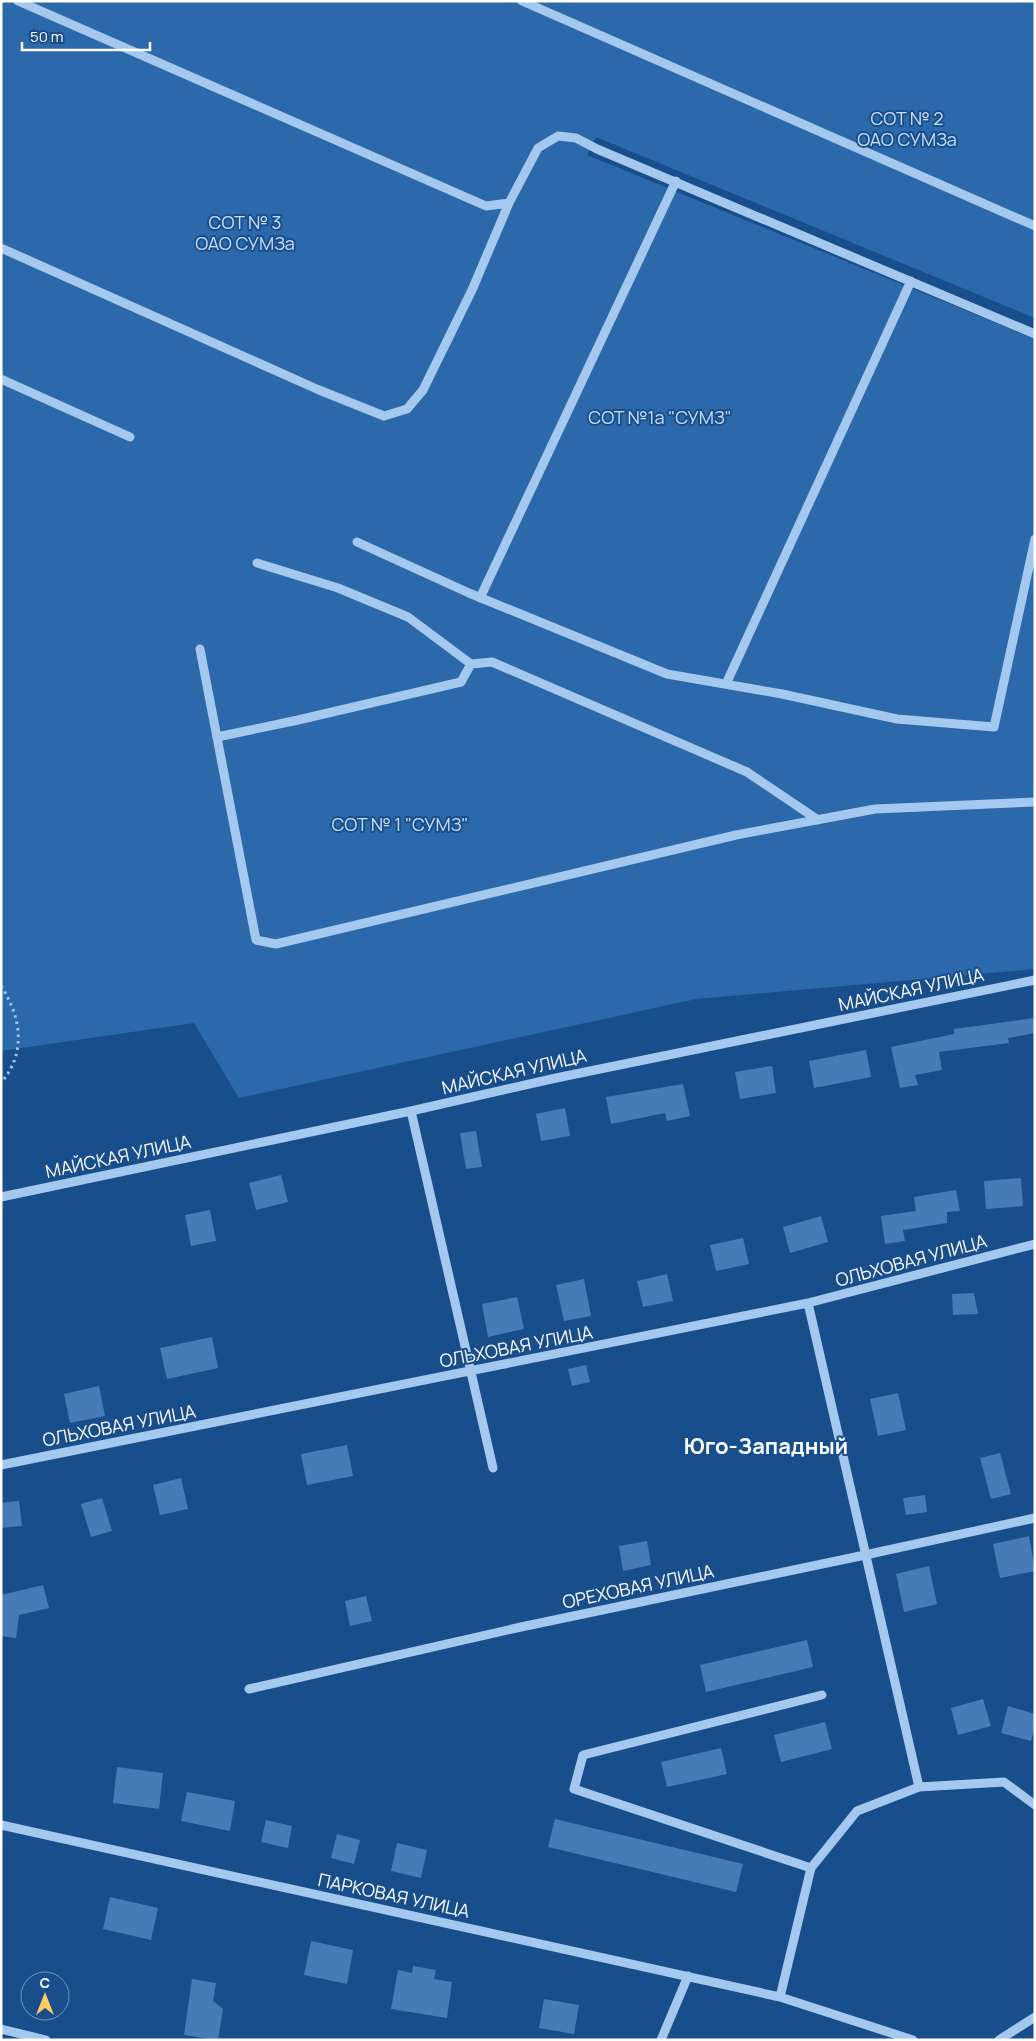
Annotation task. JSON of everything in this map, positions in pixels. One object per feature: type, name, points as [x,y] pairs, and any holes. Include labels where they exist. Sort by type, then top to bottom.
[{"type":"street","points":[[18,1],[486,206],[509,203]]},
{"type":"street","points":[[522,1],[1035,226]]},
{"type":"street","points":[[1,248],[319,390],[384,416],[407,409],[423,390],[472,290],[509,203],[538,148],[558,136],[576,138],[597,149],[1035,334]]},
{"type":"street","points":[[480,598],[676,181]]},
{"type":"street","points":[[726,684],[910,281]]},
{"type":"street","points":[[1,380],[130,437]]},
{"type":"street","points":[[357,542],[480,598],[667,674],[726,684],[897,719],[994,727],[1035,539]]},
{"type":"street","points":[[257,563],[338,588],[408,617],[471,664],[492,662],[747,772],[818,820]]},
{"type":"street","points":[[200,649],[256,940],[276,944],[736,835],[875,809],[1035,802]]},
{"type":"street","points":[[217,737],[461,682],[471,664]]},
{"type":"street","name":"МАЙСКАЯ УЛИЦА","points":[[1,1197],[411,1111],[556,1078],[1035,980]]},
{"type":"street","points":[[411,1111],[493,1468]]},
{"type":"street","name":"ОЛЬХОВАЯ УЛИЦА","points":[[1,1465],[808,1303],[1035,1244]]},
{"type":"street","points":[[808,1303],[919,1787]]},
{"type":"street","name":"ОРЕХОВАЯ УЛИЦА","points":[[249,1689],[521,1627],[866,1556],[1035,1518]]},
{"type":"street","points":[[811,1868],[574,1789],[583,1755],[822,1695]]},
{"type":"street","points":[[780,1997],[811,1868],[857,1811],[919,1787],[1004,1782],[1035,1805]]},
{"type":"street","name":"ПАРКОВАЯ УЛИЦА","points":[[1,1825],[780,1997],[913,2040]]},
{"type":"street","points":[[661,2040],[688,1976]]},
{"type":"street","points":[[999,2040],[1035,2017]]},
{"type":"street","points":[[1,2029],[46,2040]]},
{"type":"path","points":[[1,986],[13,1004],[19,1031],[15,1058],[1,1083]]},
{"type":"green space","points":[[1,1],[1035,1],[1035,318],[596,137],[587,155],[1035,339],[1035,969],[696,999],[239,1098],[194,1023],[1,1051]]},
{"type":"building","points":[[1035,1018],[1035,1033],[1008,1038],[1009,1043],[939,1052],[942,1070],[915,1075],[918,1085],[900,1088],[891,1047],[954,1034],[954,1029]]},
{"type":"building","points":[[866,1050],[871,1077],[814,1088],[809,1061]]},
{"type":"building","points":[[772,1066],[776,1093],[740,1099],[735,1072]]},
{"type":"building","points":[[683,1084],[690,1116],[667,1121],[665,1113],[611,1124],[606,1097]]},
{"type":"building","points":[[565,1108],[570,1136],[541,1141],[536,1114]]},
{"type":"building","points":[[476,1131],[482,1167],[466,1169],[460,1133]]},
{"type":"building","points":[[281,1175],[288,1202],[256,1210],[249,1183]]},
{"type":"building","points":[[1021,1178],[1023,1206],[986,1209],[984,1181]]},
{"type":"building","points":[[956,1190],[960,1211],[947,1212],[947,1223],[903,1230],[905,1241],[885,1244],[881,1216],[916,1211],[914,1197]]},
{"type":"building","points":[[210,1210],[216,1241],[191,1246],[185,1215]]},
{"type":"building","points":[[821,1216],[828,1242],[790,1253],[783,1227]]},
{"type":"building","points":[[743,1238],[749,1264],[716,1271],[710,1245]]},
{"type":"building","points":[[667,1274],[673,1301],[643,1307],[637,1281]]},
{"type":"building","points":[[584,1279],[591,1316],[564,1321],[556,1285]]},
{"type":"building","points":[[974,1293],[978,1314],[953,1315],[952,1294]]},
{"type":"building","points":[[517,1297],[524,1329],[488,1337],[482,1304]]},
{"type":"building","points":[[212,1337],[218,1368],[167,1379],[160,1348]]},
{"type":"building","points":[[586,1365],[590,1382],[572,1386],[568,1369]]},
{"type":"building","points":[[99,1386],[105,1416],[70,1423],[64,1394]]},
{"type":"building","points":[[898,1393],[906,1430],[878,1436],[870,1399]]},
{"type":"building","points":[[347,1445],[353,1476],[307,1485],[301,1454]]},
{"type":"building","points":[[1000,1453],[1011,1494],[991,1499],[980,1458]]},
{"type":"building","points":[[181,1478],[188,1509],[160,1515],[153,1485]]},
{"type":"building","points":[[925,1495],[927,1512],[906,1515],[903,1498]]},
{"type":"building","points":[[102,1498],[112,1531],[91,1537],[81,1504]]},
{"type":"building","points":[[19,1501],[22,1526],[1,1528],[1,1503]]},
{"type":"building","points":[[1029,1536],[1035,1571],[1000,1578],[993,1544]]},
{"type":"building","points":[[647,1541],[651,1565],[623,1571],[619,1546]]},
{"type":"building","points":[[929,1566],[937,1604],[904,1612],[896,1574]]},
{"type":"building","points":[[43,1585],[49,1608],[19,1615],[16,1638],[1,1636],[1,1595]]},
{"type":"building","points":[[366,1596],[372,1621],[350,1626],[345,1601]]},
{"type":"building","points":[[807,1640],[813,1667],[706,1692],[700,1665]]},
{"type":"building","points":[[983,1699],[991,1726],[958,1735],[951,1708]]},
{"type":"building","points":[[1008,1706],[1035,1714],[1035,1727],[1031,1741],[1001,1733]]},
{"type":"building","points":[[825,1722],[832,1749],[781,1762],[774,1735]]},
{"type":"building","points":[[721,1748],[727,1774],[667,1787],[661,1762]]},
{"type":"building","points":[[117,1767],[163,1773],[159,1809],[113,1803]]},
{"type":"building","points":[[187,1792],[235,1801],[230,1831],[181,1821]]},
{"type":"building","points":[[555,1819],[743,1864],[736,1892],[548,1847]]},
{"type":"building","points":[[266,1820],[292,1826],[288,1848],[261,1842]]},
{"type":"building","points":[[337,1834],[360,1840],[354,1864],[331,1858]]},
{"type":"building","points":[[397,1843],[427,1850],[421,1878],[391,1871]]},
{"type":"building","points":[[110,1897],[158,1908],[151,1940],[103,1929]]},
{"type":"building","points":[[311,1941],[353,1950],[347,1984],[304,1975]]},
{"type":"building","points":[[413,1966],[436,1970],[434,1979],[452,1982],[447,2018],[391,2009],[398,1970],[412,1973]]},
{"type":"building","points":[[192,1979],[216,1983],[213,2001],[223,2009],[218,2040],[184,2035]]},
{"type":"building","points":[[544,1999],[579,2005],[574,2034],[539,2028]]},
{"type":"district","name":"Юго-Западный","points":[[766,1446]]},
{"type":"park label","name":"СОТ № 2 ОАО СУМЗа","points":[[907,128]]},
{"type":"park label","name":"СОТ № 3 ОАО СУМЗа","points":[[245,232]]},
{"type":"park label","name":"СОТ №1а \"СУМЗ\"","points":[[660,417]]},
{"type":"park label","name":"СОТ № 1 \"СУМЗ\"","points":[[400,824]]}]
